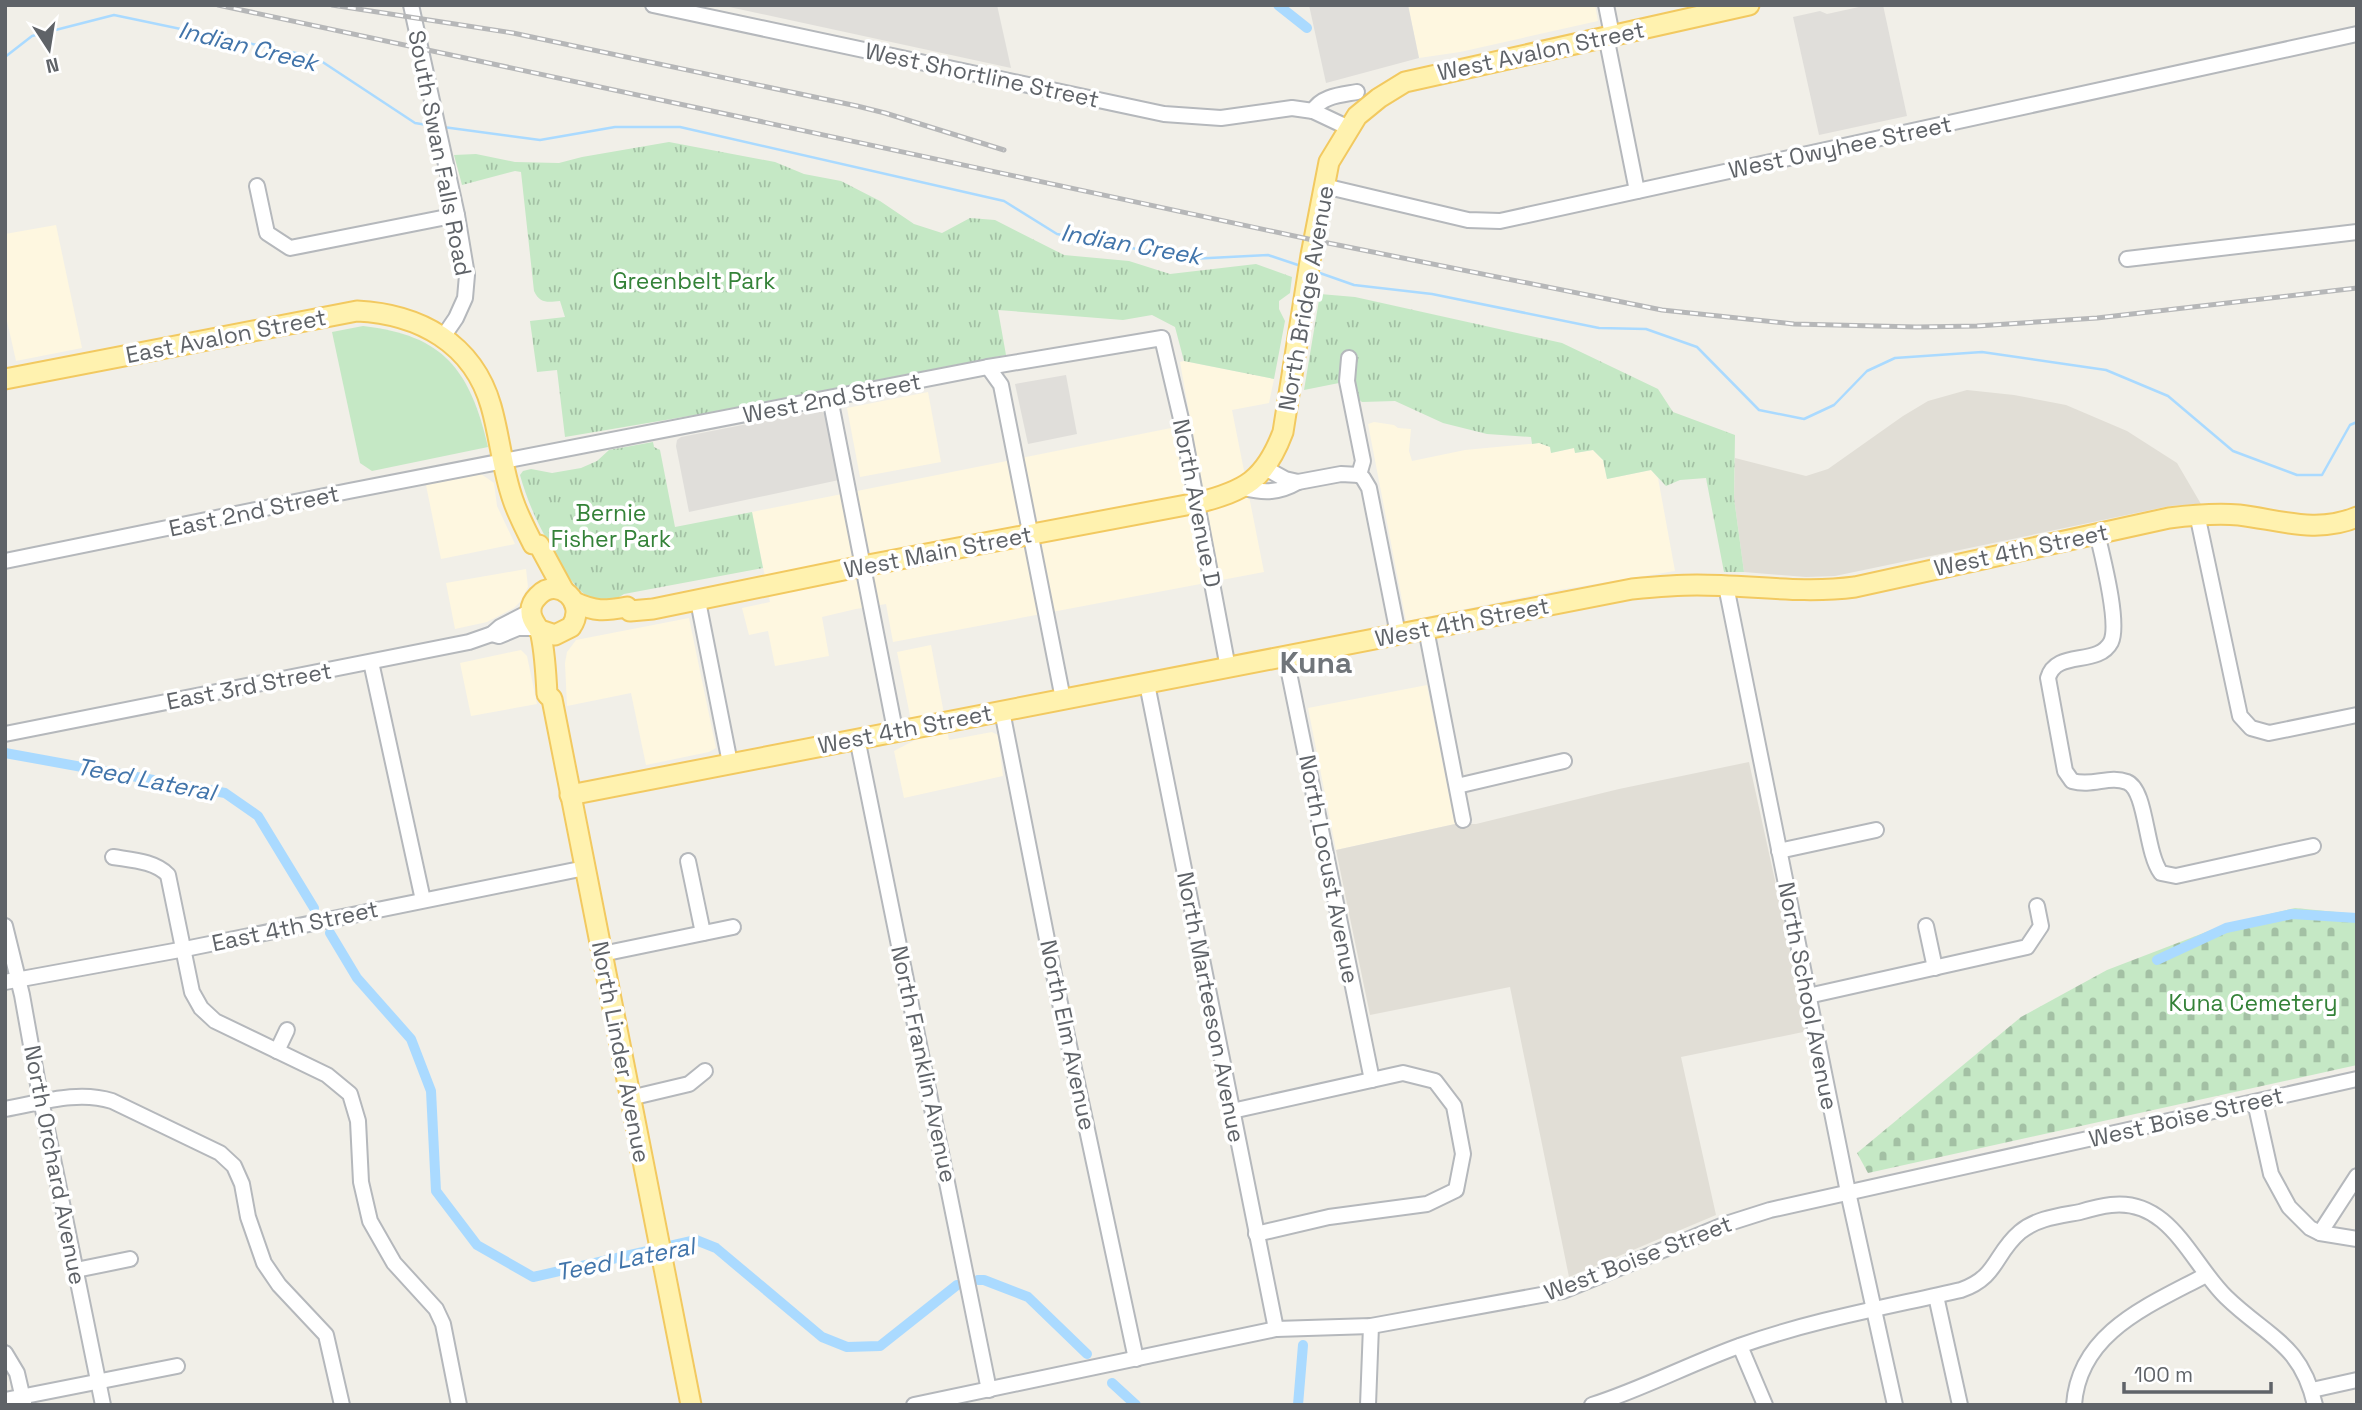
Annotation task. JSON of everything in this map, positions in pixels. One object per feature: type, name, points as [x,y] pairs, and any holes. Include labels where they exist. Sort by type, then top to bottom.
[{"type":"main road","name":"West Avalon Street","points":[[1349,128],[1357,117],[1379,98],[1405,82],[1749,5]]},
{"type":"main road","name":"North Bridge Avenue","points":[[1265,468],[1283,432],[1303,299],[1329,162],[1349,128]]},
{"type":"main road","name":"East Avalon Street","points":[[5,379],[357,310],[401,316],[443,337]]},
{"type":"main road","name":"North Linder Avenue","points":[[443,337],[457,347],[469,361],[482,383],[491,405],[513,501],[533,544]]},
{"type":"main road","name":"West Main Street","points":[[630,611],[698,601],[863,566],[1197,503],[1226,496],[1244,488],[1265,468]]},
{"type":"main road","name":"West 4th Street","points":[[570,795],[1632,589],[1726,586],[1803,591],[1855,587],[2097,533],[2197,514],[2239,515],[2304,526],[2334,524],[2357,517]]},
{"type":"main road","name":"North Linder Avenue","points":[[533,544],[539,545],[569,596]]},
{"type":"main road","name":"North Linder Avenue","points":[[533,544],[530,550],[539,576],[537,616],[544,651],[547,694],[552,699],[691,1405]]},
{"type":"main road","points":[[551,589],[569,596],[577,614],[569,629],[555,635],[537,616],[551,589]]},
{"type":"main road","name":"West Main Street","points":[[569,596],[591,609],[603,611],[627,607],[630,611]]},
{"type":"main road","name":"West Main Street","points":[[569,629],[629,616],[630,611]]},
{"type":"main road","name":"North Linder Avenue","points":[[552,699],[557,691],[556,648],[569,629]]},
{"type":"street","name":"South Swan Falls Road","points":[[411,5],[457,215],[467,275],[465,298],[443,337]]},
{"type":"street","name":"West Shortline Street","points":[[653,5],[1164,114],[1221,118],[1292,108],[1313,111],[1349,128]]},
{"type":"street","points":[[1606,5],[1609,36],[1637,191]]},
{"type":"street","name":"West Owyhee Street","points":[[1324,186],[1468,220],[1500,221],[2357,34]]},
{"type":"street","name":"West Shortline Street","points":[[1313,111],[1323,100],[1357,92]]},
{"type":"street","points":[[257,186],[267,233],[290,248],[457,215]]},
{"type":"street","points":[[2127,258],[2357,232]]},
{"type":"street","name":"West 2nd Street","points":[[502,461],[988,367],[1162,338]]},
{"type":"street","name":"North Avenue D","points":[[1162,338],[1228,668]]},
{"type":"street","points":[[1349,358],[1347,381],[1363,461],[1359,475],[1369,488],[1398,634]]},
{"type":"street","points":[[988,367],[1001,385],[1063,699]]},
{"type":"street","points":[[830,398],[895,730]]},
{"type":"street","name":"East 2nd Street","points":[[5,561],[502,461]]},
{"type":"street","points":[[1265,468],[1285,479],[1298,482]]},
{"type":"street","name":"West Main Street","points":[[1244,488],[1263,493],[1286,489],[1298,482],[1341,474],[1359,475]]},
{"type":"street","points":[[2197,514],[2240,716],[2250,728],[2269,733],[2357,715]]},
{"type":"street","points":[[2097,533],[2111,597],[2113,635],[2105,649],[2090,656],[2056,664],[2050,672],[2049,686],[2065,771],[2072,781],[2085,785],[2117,779],[2130,783],[2139,794],[2153,862],[2161,873],[2176,876],[2313,846]]},
{"type":"street","name":"North School Avenue","points":[[1726,586],[1847,1192],[1895,1405]]},
{"type":"street","points":[[698,601],[730,763]]},
{"type":"street","name":"East 3rd Street","points":[[5,734],[469,642],[492,634],[500,627],[537,616]]},
{"type":"street","points":[[1426,629],[1463,820]]},
{"type":"street","name":"North Locust Avenue","points":[[1286,658],[1372,1080]]},
{"type":"street","points":[[371,662],[423,900]]},
{"type":"street","name":"North Marteeson Avenue","points":[[1147,684],[1276,1329]]},
{"type":"street","name":"North Elm Avenue","points":[[1002,711],[1054,975],[1136,1359]]},
{"type":"street","name":"North Franklin Avenue","points":[[857,738],[989,1390]]},
{"type":"street","points":[[1457,786],[1564,761]]},
{"type":"street","points":[[1779,851],[1876,830]]},
{"type":"street","points":[[113,857],[155,865],[168,875],[192,992],[201,1008],[215,1021],[327,1075],[350,1094],[358,1121],[361,1182],[370,1221],[394,1263],[436,1309],[443,1324],[459,1405]]},
{"type":"street","points":[[688,860],[703,933]]},
{"type":"street","name":"East 4th Street","points":[[11,982],[585,869]]},
{"type":"street","points":[[1808,996],[2027,947],[2041,926],[2037,906]]},
{"type":"street","name":"North Orchard Avenue","points":[[5,926],[11,982],[22,995],[103,1405]]},
{"type":"street","points":[[1926,926],[1935,968]]},
{"type":"street","points":[[602,954],[733,927]]},
{"type":"street","points":[[277,1051],[287,1030]]},
{"type":"street","points":[[631,1098],[689,1084],[705,1071]]},
{"type":"street","points":[[1232,1111],[1404,1073],[1435,1080],[1454,1106],[1463,1154],[1456,1190],[1427,1204],[1329,1217],[1256,1234]]},
{"type":"street","name":"West Boise Street","points":[[914,1405],[1276,1329],[1371,1326],[1563,1291],[1726,1224],[1770,1210],[2357,1079]]},
{"type":"street","points":[[5,1109],[79,1095],[97,1096],[220,1153],[234,1166],[242,1184],[254,1240],[264,1263],[279,1285],[326,1335],[342,1405]]},
{"type":"street","points":[[2255,1102],[2270,1174],[2289,1207],[2310,1228],[2320,1233],[2357,1239]]},
{"type":"street","points":[[2320,1233],[2357,1176]]},
{"type":"street","points":[[1592,1405],[1631,1393],[1740,1346],[1813,1323],[1975,1285],[1987,1276],[2019,1233],[2033,1223],[2111,1205],[2125,1205],[2149,1211],[2160,1217],[2175,1232],[2206,1275],[2240,1311],[2289,1349],[2299,1361],[2313,1398],[2357,1380]]},
{"type":"street","points":[[76,1270],[130,1259]]},
{"type":"street","points":[[2074,1405],[2084,1365],[2104,1338],[2128,1318],[2206,1275]]},
{"type":"street","points":[[1936,1296],[1960,1405]]},
{"type":"street","points":[[1368,1405],[1371,1326]]},
{"type":"street","points":[[1740,1346],[1765,1405]]},
{"type":"street","points":[[5,1353],[17,1373],[23,1401]]},
{"type":"street","points":[[5,1400],[23,1401],[177,1366]]},
{"type":"shaded area","points":[[720,5],[997,5],[1011,68]]},
{"type":"shaded area","points":[[1309,5],[1408,5],[1419,58],[1326,83]]},
{"type":"shaded area","points":[[1408,5],[1595,5],[1598,21],[1460,52],[1419,58]]},
{"type":"shaded area","points":[[1868,5],[1883,5],[1907,116],[1819,135],[1793,17],[1820,11],[1827,14]]},
{"type":"shaded area","points":[[56,225],[82,348],[16,361],[5,312],[5,234]]},
{"type":"shaded area","points":[[1180,362],[1274,379],[1269,403],[1232,410],[1264,572],[893,642],[886,604],[856,609],[822,617],[829,656],[775,666],[768,631],[749,635],[742,608],[770,602],[752,512],[1191,424]]},
{"type":"shaded area","points":[[1066,375],[1077,434],[1028,444],[1015,384]]},
{"type":"shaded area","points":[[1967,390],[2066,405],[2127,431],[2177,463],[2201,504],[2170,506],[1835,576],[1806,577],[1744,572],[1734,498],[1735,458],[1806,476],[1828,469],[1928,401]]},
{"type":"shaded area","points":[[928,392],[941,462],[860,477],[847,408]]},
{"type":"shaded area","points":[[818,410],[826,414],[839,480],[689,512],[677,440],[681,437]]},
{"type":"shaded area","points":[[1374,422],[1411,429],[1409,451],[1412,461],[1465,450],[1539,443],[1550,447],[1551,453],[1574,448],[1576,453],[1593,450],[1603,460],[1607,479],[1651,470],[1658,478],[1675,571],[1559,590],[1406,621],[1368,424]]},
{"type":"shaded area","points":[[481,474],[494,483],[497,506],[515,544],[441,559],[426,485]]},
{"type":"shaded area","points":[[526,569],[528,587],[514,608],[487,622],[455,629],[446,583]]},
{"type":"shaded area","points":[[689,618],[716,748],[709,752],[646,765],[631,693],[567,706],[567,652],[576,640]]},
{"type":"shaded area","points":[[931,645],[949,740],[992,732],[998,735],[1003,776],[904,798],[894,751],[915,740],[897,652]]},
{"type":"shaded area","points":[[521,650],[527,656],[537,704],[471,716],[460,663]]},
{"type":"shaded area","points":[[1427,685],[1455,824],[1336,850],[1308,708]]},
{"type":"shaded area","points":[[1749,762],[1808,1031],[1681,1057],[1716,1215],[1569,1277],[1510,987],[1370,1015],[1336,850],[1455,824],[1476,824],[1619,789]]},
{"type":"green space","name":"Greenbelt Park","points":[[669,142],[775,162],[804,174],[841,181],[880,201],[914,224],[942,233],[970,218],[995,220],[1064,255],[1129,261],[1170,274],[1256,264],[1292,277],[1290,293],[1279,301],[1279,309],[1285,321],[1274,379],[1184,361],[1175,327],[1152,315],[1123,320],[998,310],[1006,355],[701,414],[565,437],[557,370],[537,372],[530,321],[565,317],[560,301],[542,300],[534,291],[521,172],[515,171],[462,185],[454,155],[476,154],[515,162],[559,163]]},
{"type":"green space","points":[[1320,294],[1355,297],[1562,343],[1658,389],[1673,412],[1735,435],[1734,498],[1744,572],[1724,572],[1706,478],[1680,480],[1666,486],[1651,470],[1607,479],[1603,460],[1593,450],[1575,453],[1574,448],[1551,453],[1550,447],[1539,443],[1532,444],[1531,437],[1487,434],[1443,423],[1395,401],[1362,402],[1339,383],[1304,390]]},
{"type":"green space","points":[[363,326],[414,338],[449,361],[462,377],[472,397],[488,447],[372,471],[360,463],[332,332]]},
{"type":"green space","name":"Bernie Fisher Park","points":[[653,442],[654,447],[660,450],[675,527],[752,512],[763,568],[599,601],[578,589],[570,579],[545,537],[520,475],[531,469],[552,473],[581,468],[597,461],[609,450]]},
{"type":"green space","name":"Kuna Cemetery","points":[[2295,908],[2357,914],[2357,1065],[1868,1173],[1857,1153],[2021,1017],[2107,970],[2227,924]]},
{"type":"waterway","points":[[1278,5],[1307,28]]},
{"type":"waterway","name":"Indian Creek","points":[[5,57],[32,36],[114,15],[315,57],[415,123],[433,126]]},
{"type":"waterway","name":"Indian Creek","points":[[443,127],[540,140],[615,127],[680,127],[1004,201],[1057,234],[1190,259],[1268,255],[1301,266]]},
{"type":"waterway","name":"Indian Creek","points":[[1317,272],[1354,285],[1432,294],[1599,328],[1646,329],[1697,347],[1759,410],[1804,419],[1834,405],[1867,371],[1895,358],[1982,352],[2106,370],[2168,396],[2233,451],[2297,475],[2322,475],[2350,425],[2357,422]]},
{"type":"waterway","name":"Teed Lateral","points":[[5,753],[225,793],[258,816],[314,908]]},
{"type":"waterway","points":[[2157,960],[2226,928],[2292,914],[2357,918]]},
{"type":"waterway","name":"Teed Lateral","points":[[330,933],[357,978],[411,1039],[431,1091],[436,1191],[477,1245],[533,1277],[696,1240],[716,1248],[822,1337],[847,1347],[880,1346],[957,1285]]},
{"type":"waterway","name":"Teed Lateral","points":[[978,1280],[1028,1297],[1087,1354]]},
{"type":"waterway","points":[[1298,1405],[1303,1345]]},
{"type":"waterway","name":"Teed Lateral","points":[[1112,1383],[1136,1405]]},
{"type":"railway","points":[[218,5],[1313,240],[1662,310],[1794,324],[1977,326],[2097,318],[2357,288]]},
{"type":"railway","points":[[332,5],[513,33],[857,106],[1004,150]]},
{"type":"district","name":"Kuna","points":[[1316,662]]}]
